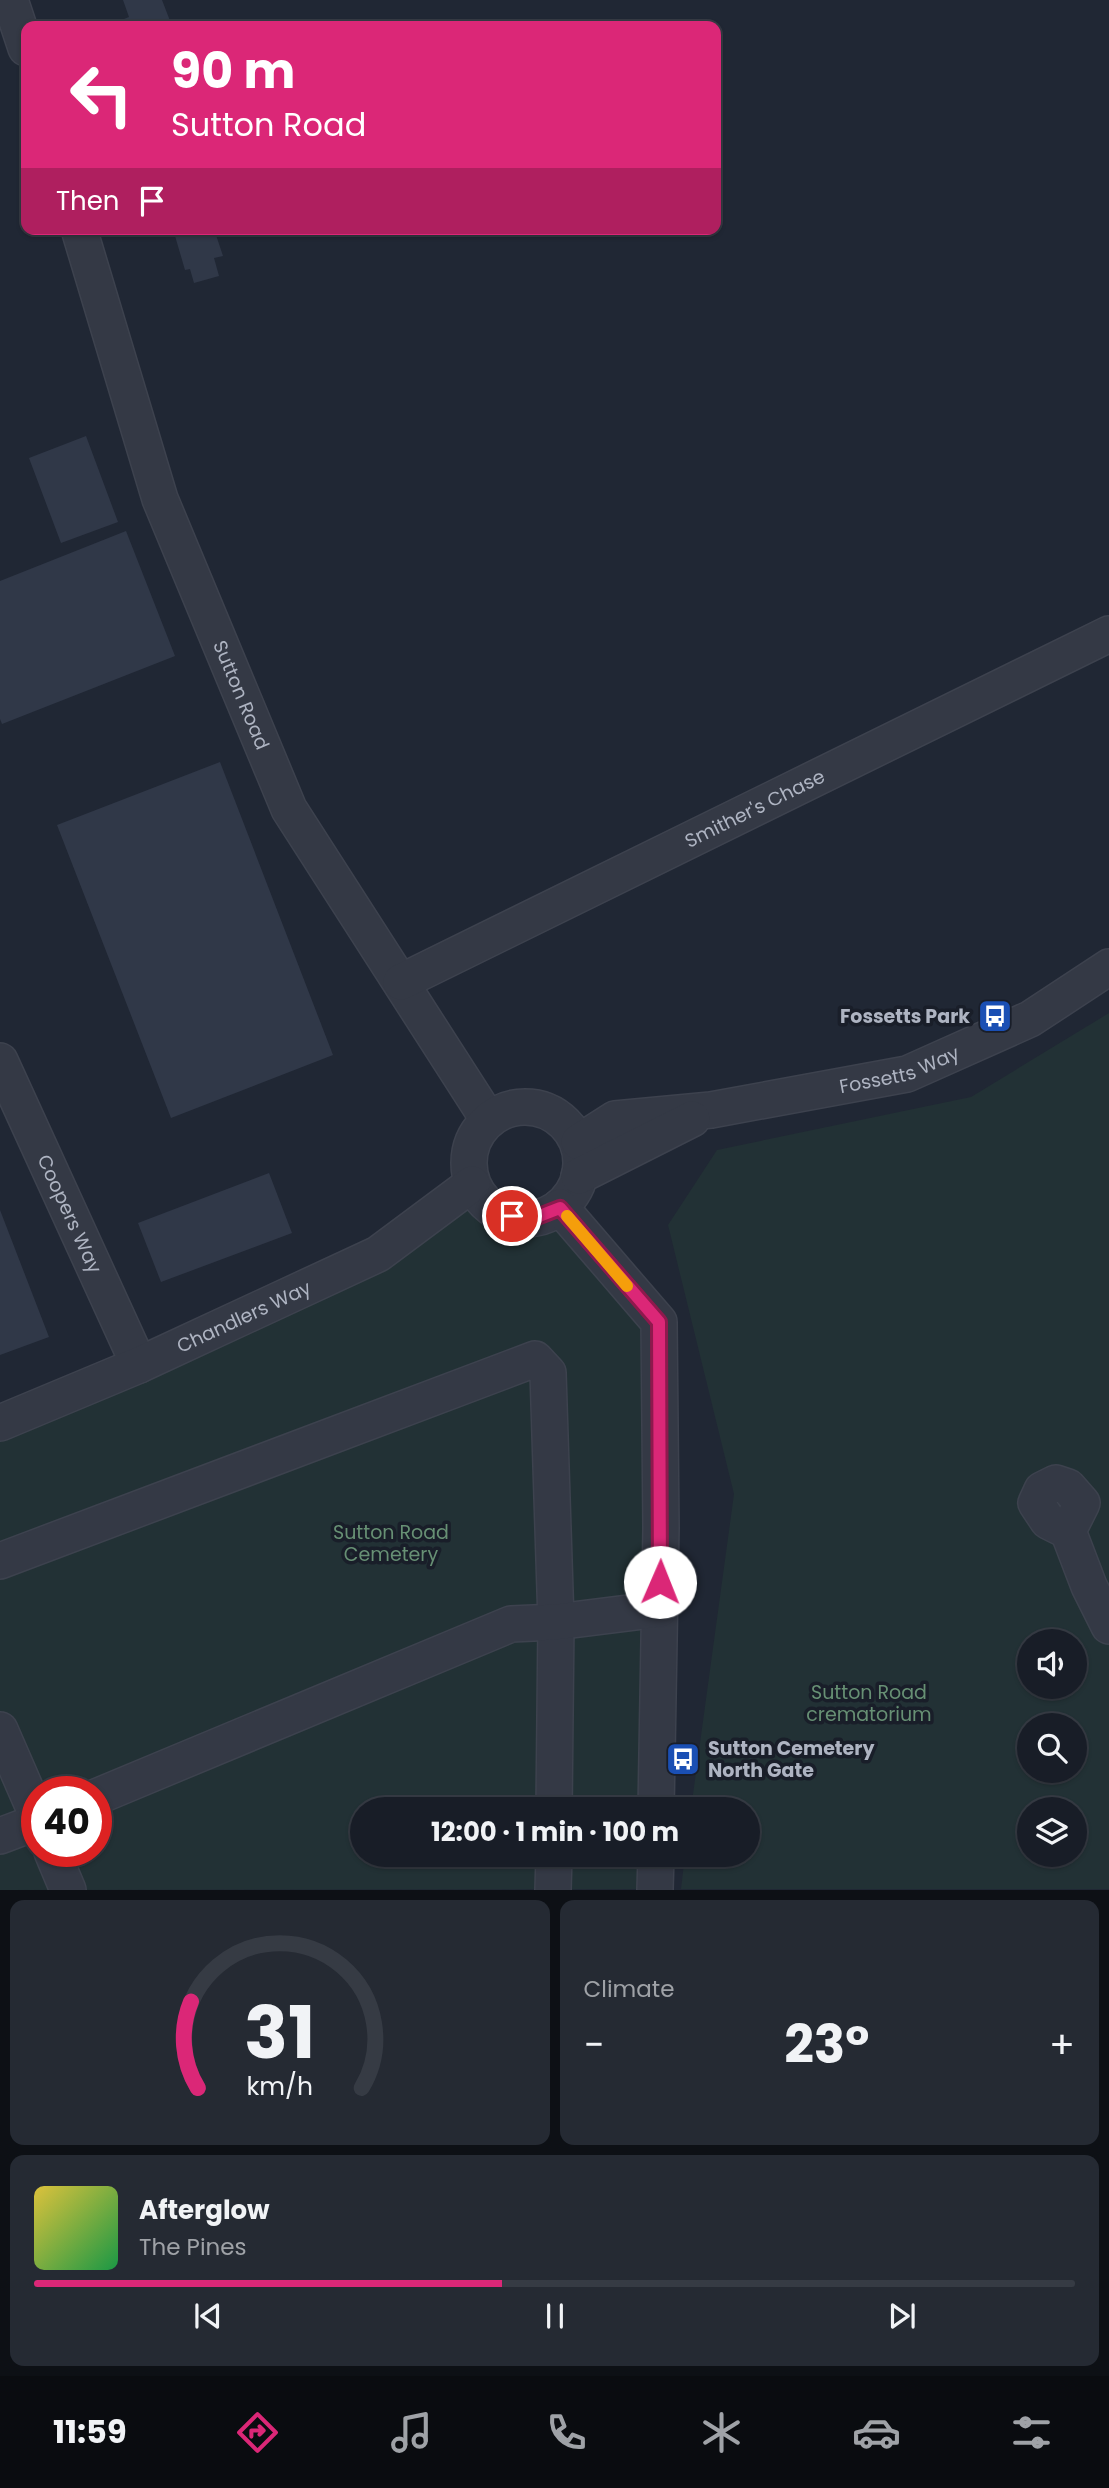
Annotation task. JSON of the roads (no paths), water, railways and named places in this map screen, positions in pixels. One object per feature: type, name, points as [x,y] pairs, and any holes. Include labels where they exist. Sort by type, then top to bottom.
[{"type":"street","points":[[10,0],[21,33]]},
{"type":"street","name":"Sutton Road","points":[[81,235],[160,499],[289,809],[488,1119]]},
{"type":"street","name":"Smither's Chase","points":[[401,982],[1109,634]]},
{"type":"street","name":"Fossetts Way","points":[[579,1142],[615,1119],[711,1110],[907,1074],[1030,1019],[1109,967]]},
{"type":"street","name":"Coopers Way","points":[[0,1061],[139,1365]]},
{"type":"street","points":[[525,1105],[558,1116],[579,1142],[582,1161],[576,1188],[560,1208],[529,1220],[495,1211],[472,1184],[468,1155],[476,1133],[488,1119],[525,1105]]},
{"type":"street","name":"Fossetts Way","points":[[579,1176],[711,1110]]},
{"type":"street","name":"Chandlers Way","points":[[0,1423],[139,1365],[378,1254],[472,1184]]},
{"type":"street","points":[[560,1208],[659,1322],[660,1609],[656,1797]]},
{"type":"street","points":[[0,1560],[535,1359],[548,1373],[556,1622],[554,1797]]},
{"type":"street","points":[[1068,1531],[1089,1586],[1109,1626]]},
{"type":"street","points":[[112,1790],[511,1625],[660,1609]]},
{"type":"street","points":[[0,1730],[21,1778]]},
{"type":"street","points":[[0,1836],[21,1828]]},
{"type":"street","points":[[58,1867],[68,1889]]},
{"type":"street","points":[[554,1867],[554,1889]]},
{"type":"street","points":[[655,1889],[656,1867]]},
{"type":"place","name":"Fossetts Park","points":[[995,1016]]},
{"type":"place","name":"Sutton Cemetery North Gate","points":[[683,1759]]},
{"type":"park label","name":"Sutton Road Cemetery","points":[[391,1543]]},
{"type":"park label","name":"Sutton Road crematorium","points":[[869,1703]]}]
